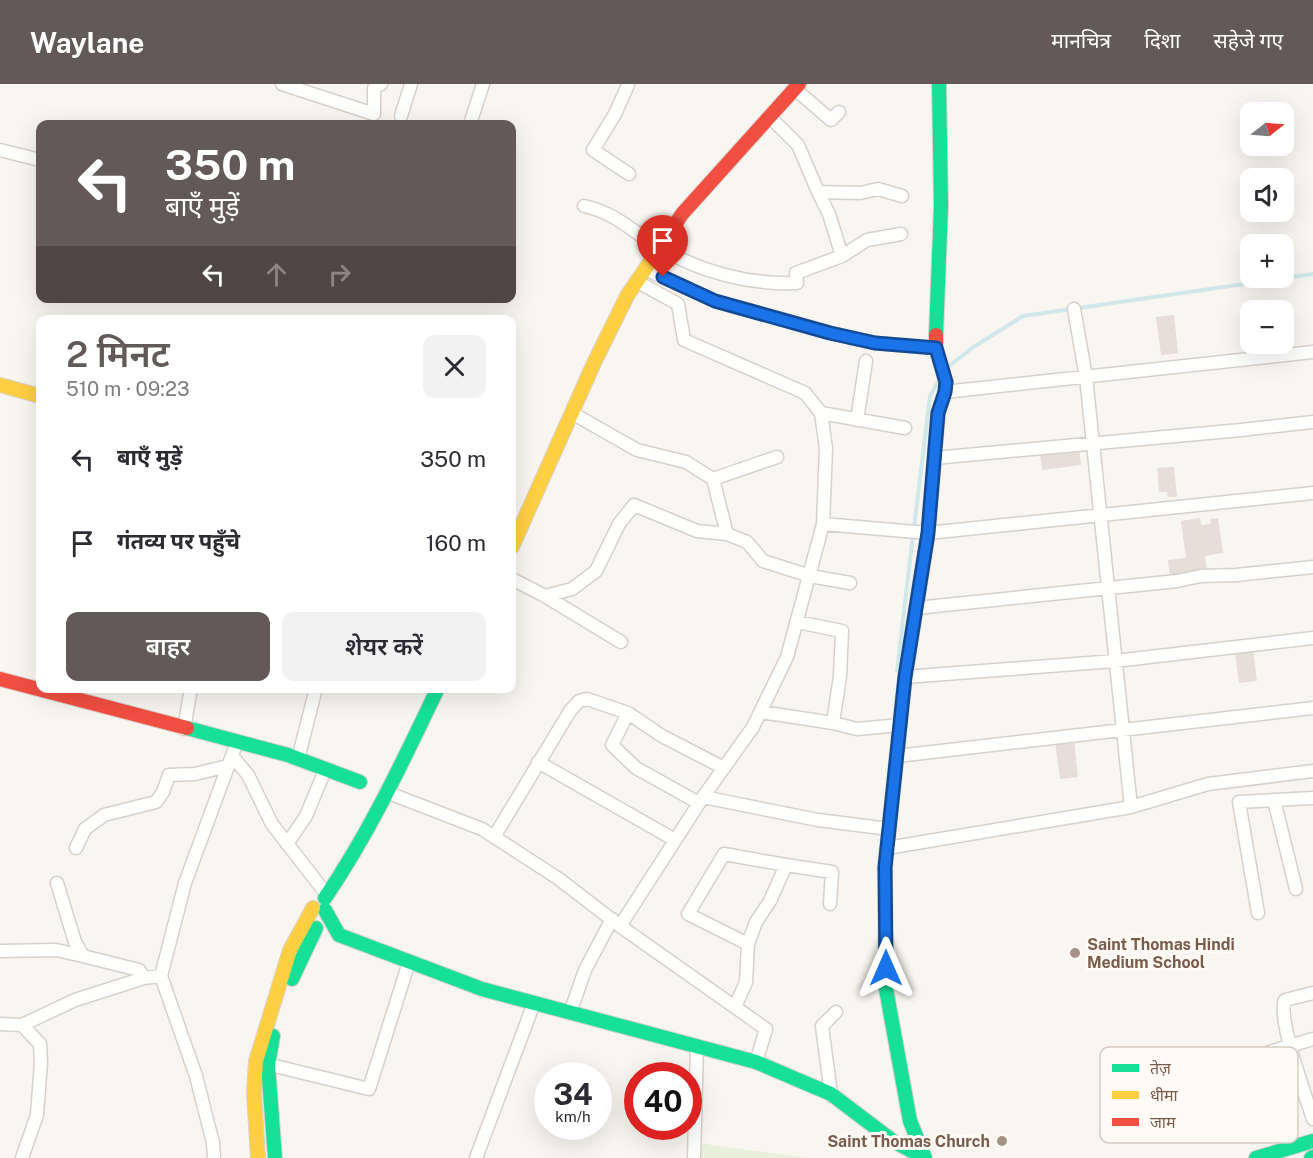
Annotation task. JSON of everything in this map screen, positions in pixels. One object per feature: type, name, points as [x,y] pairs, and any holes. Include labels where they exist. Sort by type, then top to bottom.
[{"type":"street","points":[[282,84],[374,114],[374,87],[381,84]]},
{"type":"street","points":[[401,116],[411,84]]},
{"type":"street","points":[[471,120],[483,84]]},
{"type":"street","points":[[627,84],[615,114],[593,150],[629,174]]},
{"type":"street","points":[[925,1158],[910,1121],[886,988],[885,867],[887,848],[884,828],[897,756],[905,677],[928,533],[938,413],[945,387],[937,354],[941,206],[939,84]]},
{"type":"street","points":[[516,537],[627,296],[682,214],[797,87],[831,120],[839,112]]},
{"type":"street","points":[[770,117],[798,145],[829,214],[842,256]]},
{"type":"street","points":[[0,150],[36,159]]},
{"type":"street","points":[[818,192],[860,193],[878,189],[902,196]]},
{"type":"street","points":[[584,206],[602,210],[659,248],[702,268],[771,284],[797,283],[796,273],[842,256],[867,240],[901,234]]},
{"type":"street","points":[[645,269],[715,301],[830,333],[937,354]]},
{"type":"street","points":[[570,1013],[585,970],[753,727],[761,712],[788,657],[823,524],[826,448],[821,413],[804,393],[684,340],[678,304],[636,281]]},
{"type":"street","points":[[1074,309],[1086,377],[1131,807]]},
{"type":"street","points":[[945,387],[1086,377],[1313,352]]},
{"type":"street","points":[[857,420],[866,362]]},
{"type":"street","points":[[0,385],[36,395]]},
{"type":"street","points":[[572,413],[637,450],[686,462],[713,479],[727,534]]},
{"type":"street","points":[[821,413],[904,428]]},
{"type":"street","points":[[934,458],[1313,422]]},
{"type":"street","points":[[713,479],[777,457]]},
{"type":"street","points":[[823,524],[928,533],[1313,493]]},
{"type":"street","points":[[545,596],[572,589],[596,570],[619,524],[634,505],[697,531],[727,534],[747,542],[763,561],[810,576],[850,583]]},
{"type":"street","points":[[916,609],[1177,581],[1201,576],[1236,575],[1313,567]]},
{"type":"street","points":[[516,581],[621,642]]},
{"type":"street","points":[[798,622],[842,631],[834,723]]},
{"type":"street","points":[[905,677],[1115,661],[1313,638]]},
{"type":"street","points":[[0,679],[36,689]]},
{"type":"street","points":[[52,693],[184,729],[232,755],[248,775],[272,824],[287,844],[339,935],[482,989],[756,1062],[831,1094],[893,1141],[925,1158]]},
{"type":"street","points":[[184,729],[190,693]]},
{"type":"street","points":[[298,759],[315,693]]},
{"type":"street","points":[[258,1158],[254,1093],[275,1022],[296,967],[323,905],[396,776],[436,693]]},
{"type":"street","points":[[494,837],[538,762],[570,711],[579,701],[586,699],[628,713],[662,736],[724,768]]},
{"type":"street","points":[[897,756],[1313,708]]},
{"type":"street","points":[[761,712],[834,723],[857,729],[900,725]]},
{"type":"street","points":[[628,713],[612,745],[636,768],[701,800],[818,820],[884,828]]},
{"type":"street","points":[[214,1158],[213,1143],[196,1076],[161,976],[185,882],[232,755]]},
{"type":"street","points":[[76,848],[85,829],[104,815],[156,802],[163,792],[169,775],[195,774],[232,755],[298,759],[360,782]]},
{"type":"street","points":[[538,762],[675,840]]},
{"type":"street","points":[[287,844],[306,816],[323,768]]},
{"type":"street","points":[[887,848],[1131,807],[1208,784],[1313,771]]},
{"type":"street","points":[[386,792],[482,829],[558,879],[766,1029],[756,1062]]},
{"type":"street","points":[[1258,913],[1239,802],[1313,798]]},
{"type":"street","points":[[1274,800],[1296,889]]},
{"type":"street","points":[[748,944],[688,914],[724,854],[832,872],[830,904]]},
{"type":"street","points":[[735,1007],[746,982],[748,944],[756,922],[770,901],[786,865]]},
{"type":"street","points":[[57,883],[75,942],[83,956]]},
{"type":"street","points":[[0,951],[56,950],[139,970],[144,978]]},
{"type":"street","points":[[262,1063],[369,1089],[409,962]]},
{"type":"street","points":[[0,1024],[22,1025],[75,1000],[144,978],[161,976]]},
{"type":"street","points":[[1291,1046],[1283,1012],[1284,1004],[1286,1000],[1313,993]]},
{"type":"street","points":[[476,1158],[534,1003]]},
{"type":"street","points":[[831,1094],[822,1026],[836,1012]]},
{"type":"street","points":[[22,1025],[40,1044],[41,1062],[36,1115],[22,1158]]},
{"type":"street","points":[[1288,1047],[1313,1039]]},
{"type":"street","points":[[694,1158],[697,1046]]},
{"type":"street","points":[[262,1063],[275,1158]]},
{"type":"street","points":[[1298,1069],[1313,1119]]},
{"type":"street","points":[[1256,1158],[1313,1141]]},
{"type":"green space","points":[[698,1143],[807,1158],[698,1158]]},
{"type":"building","points":[[1174,315],[1178,353],[1161,355],[1156,317]]},
{"type":"building","points":[[1079,448],[1081,465],[1042,470],[1040,453]]},
{"type":"building","points":[[1174,467],[1177,497],[1168,497],[1167,492],[1159,492],[1157,468]]},
{"type":"building","points":[[1200,518],[1201,525],[1211,524],[1210,519],[1218,518],[1223,553],[1205,556],[1207,572],[1170,577],[1168,560],[1186,558],[1181,521]]},
{"type":"building","points":[[1253,650],[1257,681],[1239,683],[1235,652]]},
{"type":"building","points":[[1074,740],[1078,777],[1060,779],[1055,742]]},
{"type":"waterway","points":[[948,367],[972,348],[1023,316],[1313,274]]},
{"type":"waterway","points":[[914,528],[930,396],[939,380]]},
{"type":"waterway","points":[[897,671],[913,535]]},
{"type":"traffic: fast","points":[[936,335],[941,206],[939,84]]},
{"type":"traffic: fast","points":[[920,583],[905,677],[885,867],[886,989],[910,1121],[925,1158]]},
{"type":"traffic: fast","points":[[325,898],[372,821],[436,693]]},
{"type":"traffic: fast","points":[[187,728],[288,755],[360,782]]},
{"type":"traffic: fast","points":[[325,910],[339,935],[482,989],[756,1062],[831,1094],[893,1141],[925,1158]]},
{"type":"traffic: fast","points":[[292,979],[316,928]]},
{"type":"traffic: fast","points":[[273,1036],[268,1065],[275,1158]]},
{"type":"traffic: fast","points":[[1256,1158],[1313,1141]]},
{"type":"traffic: slow","points":[[516,538],[594,363],[627,296],[667,237]]},
{"type":"traffic: slow","points":[[0,385],[36,395]]},
{"type":"traffic: slow","points":[[258,1158],[254,1093],[256,1061],[290,950],[313,908]]},
{"type":"traffic: jam","points":[[667,237],[682,214],[799,84]]},
{"type":"traffic: jam","points":[[920,583],[928,533],[938,413],[946,382],[936,348],[936,335]]},
{"type":"traffic: jam","points":[[0,679],[36,688]]},
{"type":"traffic: jam","points":[[53,693],[187,728]]},
{"type":"place","name":"Saint Thomas Hindi Medium School","points":[[1075,953]]},
{"type":"place","name":"Saint Thomas Church","points":[[1002,1141]]},
{"type":"route","points":[[663,277],[715,301],[830,333],[875,343],[936,348],[946,382],[938,413],[928,533],[905,677],[885,867],[886,968]]}]
